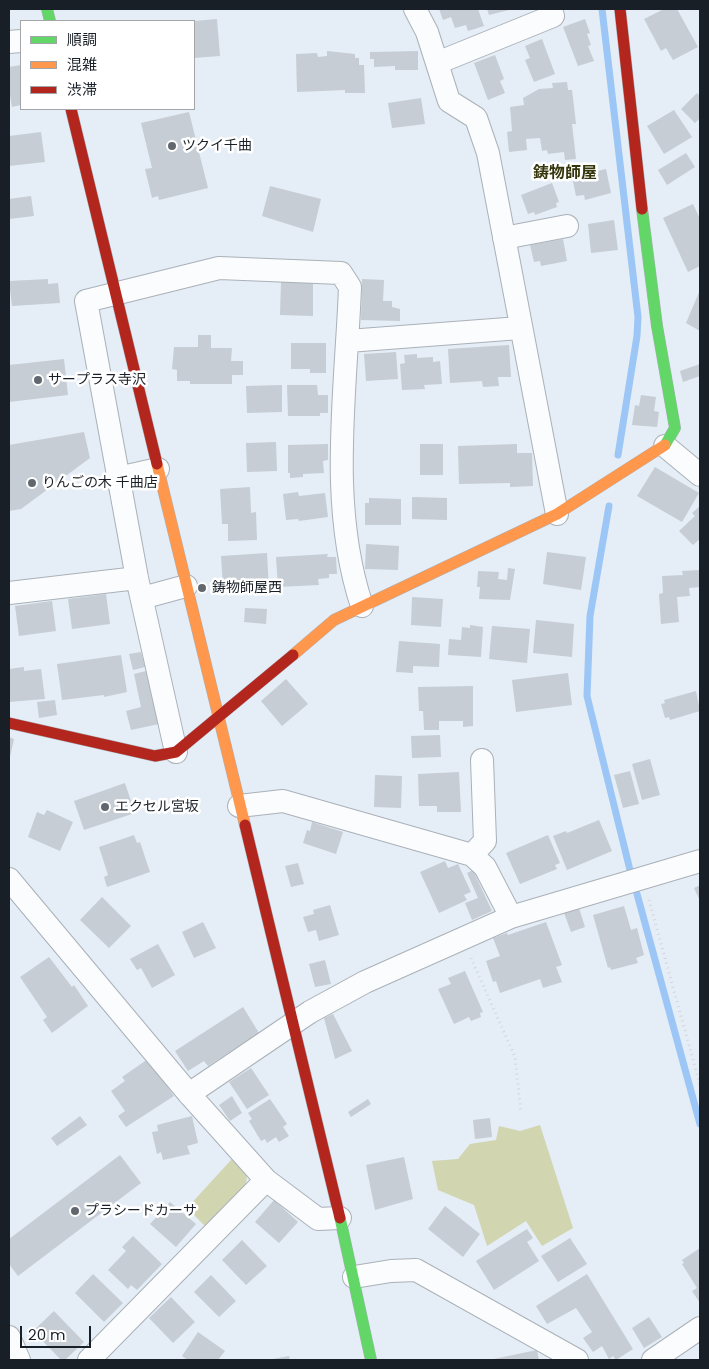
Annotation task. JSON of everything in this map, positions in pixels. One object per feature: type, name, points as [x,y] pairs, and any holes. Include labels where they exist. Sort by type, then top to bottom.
[{"type":"street","points":[[415,9],[426,32],[449,101],[476,118],[488,153],[557,514]]},
{"type":"street","points":[[437,63],[553,16],[551,9]]},
{"type":"street","points":[[9,723],[155,756],[176,752],[334,620],[557,514],[665,446],[675,428],[657,326],[639,190],[620,9]]},
{"type":"street","points":[[71,110],[340,1218],[354,1277],[370,1360]]},
{"type":"street","points":[[504,238],[567,226]]},
{"type":"street","points":[[176,752],[118,478],[86,301],[219,268],[342,273],[350,287],[340,482],[351,572],[362,606]]},
{"type":"street","points":[[348,341],[520,328]]},
{"type":"street","points":[[665,446],[700,475]]},
{"type":"street","points":[[118,478],[158,469]]},
{"type":"street","points":[[9,594],[186,586]]},
{"type":"street","points":[[472,855],[485,841],[482,760]]},
{"type":"street","points":[[239,806],[283,801],[472,855],[485,867],[511,917]]},
{"type":"street","points":[[189,1094],[310,1012],[365,982],[462,937],[511,917],[700,861]]},
{"type":"street","points":[[9,879],[189,1094],[266,1180],[318,1219],[340,1218]]},
{"type":"street","points":[[89,1360],[266,1180]]},
{"type":"street","points":[[354,1277],[391,1271],[416,1270],[577,1360]]},
{"type":"street","points":[[653,1360],[700,1328]]},
{"type":"street","points":[[9,1337],[19,1360]]},
{"type":"path","points":[[643,878],[700,1085]]},
{"type":"path","points":[[462,937],[515,1057],[521,1112]]},
{"type":"green space","points":[[540,1125],[573,1228],[542,1246],[526,1221],[487,1246],[474,1205],[438,1190],[432,1161],[458,1159],[470,1144],[496,1140],[499,1126],[520,1131]]},
{"type":"green space","points":[[232,1159],[247,1175],[246,1184],[205,1226],[187,1208]]},
{"type":"building","points":[[439,9],[478,9],[484,26],[468,31],[466,25],[455,28],[451,17],[443,20]]},
{"type":"building","points":[[487,9],[513,9],[489,15]]},
{"type":"building","points":[[664,9],[677,9],[698,47],[673,60],[666,48],[661,51],[644,19]]},
{"type":"building","points":[[217,19],[220,56],[195,58],[195,21]]},
{"type":"building","points":[[585,19],[590,33],[587,34],[591,45],[588,46],[594,61],[578,66],[563,27]]},
{"type":"building","points":[[542,39],[555,74],[534,82],[525,60],[530,58],[525,46]]},
{"type":"building","points":[[327,51],[355,54],[355,58],[359,58],[359,65],[364,65],[365,93],[345,93],[345,90],[297,92],[296,54],[317,53],[318,57],[327,56]]},
{"type":"building","points":[[418,51],[418,70],[395,70],[395,66],[374,67],[374,59],[370,59],[370,52]]},
{"type":"building","points":[[495,55],[504,79],[500,81],[505,93],[488,100],[474,63]]},
{"type":"building","points":[[20,65],[20,105],[12,107],[9,90],[9,67]]},
{"type":"building","points":[[567,82],[568,90],[572,90],[576,124],[572,124],[576,159],[565,160],[564,152],[548,154],[547,150],[542,151],[540,138],[526,139],[527,150],[509,152],[507,132],[512,131],[510,107],[524,105],[523,98],[539,89],[553,88],[552,83]]},
{"type":"building","points":[[697,93],[700,96],[700,118],[695,123],[681,109]]},
{"type":"building","points":[[421,98],[425,124],[392,128],[388,103]]},
{"type":"building","points":[[674,110],[692,137],[664,154],[647,126]]},
{"type":"building","name":"ツクイ千曲","points":[[189,112],[208,188],[159,200],[158,196],[152,198],[145,169],[152,168],[141,123]]},
{"type":"building","points":[[41,132],[45,162],[9,166],[9,136]]},
{"type":"building","points":[[686,153],[695,167],[667,185],[658,170]]},
{"type":"building","points":[[606,169],[611,193],[585,200],[584,195],[576,196],[572,177]]},
{"type":"building","points":[[552,183],[559,202],[556,203],[557,207],[535,215],[534,212],[528,214],[521,195]]},
{"type":"building","points":[[270,186],[321,199],[313,232],[262,216]]},
{"type":"building","points":[[31,196],[34,216],[9,219],[9,199]]},
{"type":"building","points":[[693,204],[700,219],[700,266],[688,272],[663,218]]},
{"type":"building","points":[[614,220],[618,250],[591,253],[588,224]]},
{"type":"building","points":[[563,239],[567,261],[541,266],[540,261],[534,262],[530,245]]},
{"type":"building","points":[[48,279],[48,284],[58,283],[60,303],[12,306],[9,281]]},
{"type":"building","points":[[362,279],[384,280],[383,301],[392,301],[392,307],[400,309],[400,321],[361,320]]},
{"type":"building","points":[[281,282],[313,283],[313,316],[280,315]]},
{"type":"building","points":[[700,290],[700,331],[686,323]]},
{"type":"building","points":[[198,335],[211,335],[211,348],[232,348],[231,361],[243,361],[243,375],[232,375],[232,384],[190,384],[190,381],[177,381],[177,370],[172,369],[174,347],[198,347]]},
{"type":"building","points":[[291,343],[326,343],[326,373],[310,373],[310,369],[291,369]]},
{"type":"building","points":[[509,345],[511,377],[498,377],[499,386],[483,387],[482,381],[450,383],[448,349]]},
{"type":"building","points":[[396,352],[398,379],[366,381],[364,354]]},
{"type":"building","points":[[417,354],[417,358],[433,357],[433,362],[440,361],[442,384],[424,385],[425,389],[402,390],[400,364],[405,363],[404,355]]},
{"type":"building","name":"サープラス寺沢","points":[[64,359],[68,395],[9,402],[9,365]]},
{"type":"building","points":[[700,364],[700,376],[683,382],[680,371]]},
{"type":"building","points":[[282,385],[282,412],[247,413],[246,386]]},
{"type":"building","points":[[287,385],[317,385],[318,395],[328,395],[328,413],[320,413],[320,416],[288,416]]},
{"type":"building","points":[[641,395],[656,397],[654,411],[659,412],[657,427],[632,425],[635,405],[639,406]]},
{"type":"building","name":"りんごの木 千曲店","points":[[84,432],[90,458],[21,509],[9,511],[9,445]]},
{"type":"building","points":[[276,442],[277,471],[247,472],[246,443]]},
{"type":"building","points":[[328,444],[328,460],[323,461],[324,473],[303,474],[303,477],[290,478],[290,473],[288,473],[288,445]]},
{"type":"building","points":[[420,444],[443,444],[443,475],[420,475]]},
{"type":"building","points":[[517,444],[517,453],[532,453],[533,486],[510,487],[510,483],[459,484],[458,446]]},
{"type":"building","points":[[655,467],[699,493],[682,522],[637,496]]},
{"type":"building","points":[[250,487],[251,513],[256,512],[257,540],[228,541],[228,524],[222,524],[220,489]]},
{"type":"building","points":[[298,492],[299,496],[325,493],[328,517],[299,521],[298,519],[286,520],[283,494]]},
{"type":"building","points":[[412,497],[447,498],[447,520],[412,519]]},
{"type":"building","points":[[369,498],[401,499],[401,525],[365,525],[365,503],[369,503]]},
{"type":"building","points":[[700,506],[700,539],[693,545],[679,531],[695,516],[692,513]]},
{"type":"building","points":[[366,544],[399,546],[398,570],[365,569]]},
{"type":"building","points":[[547,552],[586,557],[581,590],[543,584]]},
{"type":"building","points":[[267,553],[269,589],[251,590],[251,586],[223,588],[221,556]]},
{"type":"building","points":[[328,554],[327,557],[336,557],[337,574],[329,574],[329,578],[318,579],[319,585],[278,587],[276,557]]},
{"type":"building","points":[[508,568],[515,569],[510,600],[479,599],[480,587],[477,587],[478,571],[499,572],[498,579],[507,580]]},
{"type":"building","points":[[700,570],[700,587],[689,588],[690,596],[677,597],[679,622],[661,624],[659,594],[663,593],[662,576],[683,575],[682,571]]},
{"type":"building","points":[[106,594],[110,624],[72,629],[68,599]]},
{"type":"building","points":[[412,597],[443,599],[441,627],[411,625]]},
{"type":"building","points":[[52,601],[56,631],[19,636],[15,606]]},
{"type":"building","points":[[245,608],[267,609],[266,624],[244,622]]},
{"type":"building","points":[[536,620],[574,624],[572,657],[533,653]]},
{"type":"building","points":[[470,625],[483,627],[481,657],[448,655],[449,639],[461,640],[462,627],[470,628]]},
{"type":"building","points":[[492,626],[530,629],[527,663],[489,659]]},
{"type":"building","points":[[399,641],[440,644],[439,667],[413,666],[413,673],[396,672]]},
{"type":"building","points":[[141,652],[145,667],[133,670],[129,654]]},
{"type":"building","points":[[121,655],[127,692],[104,697],[104,695],[62,700],[57,664]]},
{"type":"building","points":[[24,667],[24,671],[41,669],[45,699],[9,702],[9,669]]},
{"type":"building","points":[[146,671],[159,724],[131,730],[126,711],[141,707],[134,674]]},
{"type":"building","points":[[568,673],[572,705],[516,712],[512,680]]},
{"type":"building","points":[[286,679],[308,704],[282,726],[261,701]]},
{"type":"building","points":[[473,686],[473,726],[463,727],[463,721],[439,721],[439,730],[424,730],[423,711],[419,711],[418,687]]},
{"type":"building","points":[[696,691],[700,711],[670,720],[669,717],[665,718],[661,704],[665,703],[664,700]]},
{"type":"building","points":[[55,700],[57,715],[39,718],[37,702]]},
{"type":"building","points":[[440,735],[441,757],[412,758],[411,736]]},
{"type":"building","points":[[9,737],[14,739],[10,757],[9,757]]},
{"type":"building","points":[[650,759],[660,795],[642,800],[632,764]]},
{"type":"building","points":[[630,771],[639,804],[623,808],[614,775]]},
{"type":"building","points":[[459,772],[461,812],[437,812],[437,806],[419,806],[418,774]]},
{"type":"building","points":[[375,775],[402,776],[401,808],[374,807]]},
{"type":"building","name":"エクセル宮坂","points":[[125,783],[135,813],[84,830],[74,801]]},
{"type":"building","points":[[47,810],[73,822],[60,851],[28,837],[37,812],[44,815]]},
{"type":"building","points":[[599,820],[612,851],[567,870],[553,836],[566,831],[567,833]]},
{"type":"building","points":[[312,822],[343,832],[336,854],[303,843],[307,830],[310,831]]},
{"type":"building","points":[[134,835],[137,843],[140,842],[150,872],[107,887],[104,877],[108,875],[99,847]]},
{"type":"building","points":[[548,835],[560,863],[555,865],[557,869],[520,884],[506,853]]},
{"type":"building","points":[[445,861],[448,868],[458,864],[471,892],[464,895],[467,900],[439,913],[420,872]]},
{"type":"building","points":[[298,863],[304,884],[291,887],[285,866]]},
{"type":"building","points":[[473,870],[492,911],[472,920],[465,903],[478,898],[467,873]]},
{"type":"building","points":[[700,885],[700,901],[694,888]]},
{"type":"building","points":[[102,897],[131,926],[109,948],[80,920]]},
{"type":"building","points":[[330,905],[339,935],[319,941],[316,930],[308,932],[303,917],[314,914],[313,910]]},
{"type":"building","points":[[624,906],[631,930],[637,928],[644,955],[636,958],[638,963],[611,970],[610,967],[608,968],[593,915]]},
{"type":"building","points":[[579,908],[585,927],[571,932],[564,913]]},
{"type":"building","points":[[203,922],[216,948],[194,958],[182,932]]},
{"type":"building","points":[[546,922],[562,965],[556,967],[562,982],[543,988],[540,979],[500,993],[496,981],[493,982],[486,961],[500,956],[493,938]]},
{"type":"building","points":[[158,944],[175,975],[152,988],[141,968],[137,970],[130,959]]},
{"type":"building","points":[[49,957],[72,987],[74,985],[88,1006],[52,1033],[43,1020],[47,1017],[20,977]]},
{"type":"building","points":[[325,960],[331,984],[315,987],[309,964]]},
{"type":"building","points":[[465,971],[483,1012],[480,1013],[481,1017],[471,1021],[469,1017],[454,1024],[438,989],[451,984],[448,978]]},
{"type":"building","points":[[243,1007],[259,1033],[208,1066],[204,1061],[188,1071],[175,1051]]},
{"type":"building","points":[[333,1014],[352,1051],[335,1059],[324,1018]]},
{"type":"building","points":[[148,1059],[174,1096],[126,1127],[118,1116],[125,1111],[111,1091],[125,1081],[122,1077]]},
{"type":"building","points":[[251,1068],[269,1095],[247,1109],[229,1082]]},
{"type":"building","points":[[232,1096],[242,1113],[230,1121],[219,1105]]},
{"type":"building","points":[[270,1099],[287,1124],[283,1127],[289,1136],[279,1142],[276,1137],[267,1143],[265,1139],[261,1141],[249,1121],[252,1119],[248,1113]]},
{"type":"building","points":[[368,1099],[371,1104],[351,1117],[348,1112]]},
{"type":"building","points":[[80,1116],[87,1125],[57,1146],[51,1138]]},
{"type":"building","points":[[192,1116],[198,1143],[187,1146],[190,1154],[163,1160],[161,1152],[157,1154],[152,1132],[158,1131],[157,1125]]},
{"type":"building","points":[[490,1118],[492,1137],[475,1139],[473,1120]]},
{"type":"building","name":"プラシードカーサ","points":[[120,1155],[141,1183],[18,1276],[9,1264],[9,1239]]},
{"type":"building","points":[[404,1157],[413,1199],[375,1210],[366,1165]]},
{"type":"building","points":[[274,1200],[298,1222],[279,1243],[255,1222]]},
{"type":"building","points":[[170,1202],[196,1224],[176,1247],[150,1224]]},
{"type":"building","points":[[445,1206],[480,1234],[463,1257],[428,1229]]},
{"type":"building","points":[[527,1229],[533,1238],[527,1242],[539,1261],[494,1290],[476,1261]]},
{"type":"building","points":[[133,1236],[162,1264],[137,1290],[131,1285],[128,1289],[108,1270],[126,1251],[122,1247]]},
{"type":"building","points":[[570,1238],[587,1264],[558,1282],[541,1256]]},
{"type":"building","points":[[242,1240],[267,1266],[246,1285],[222,1260]]},
{"type":"building","points":[[700,1248],[700,1303],[692,1291],[697,1288],[682,1264],[684,1263],[682,1260]]},
{"type":"building","points":[[93,1274],[123,1303],[104,1322],[75,1293]]},
{"type":"building","points":[[587,1274],[633,1349],[616,1360],[613,1356],[609,1359],[602,1346],[593,1352],[583,1338],[592,1332],[576,1308],[547,1324],[536,1306]]},
{"type":"building","points":[[211,1275],[236,1301],[219,1317],[194,1292]]},
{"type":"building","points":[[171,1297],[195,1322],[173,1343],[149,1318]]},
{"type":"building","points":[[54,1311],[84,1342],[65,1360],[61,1360],[33,1331]]},
{"type":"building","points":[[649,1317],[662,1337],[644,1348],[632,1328]]},
{"type":"building","points":[[198,1332],[225,1351],[218,1360],[188,1360],[182,1356]]},
{"type":"building","points":[[537,1350],[539,1360],[494,1360],[494,1359]]},
{"type":"building","points":[[289,1356],[290,1360],[273,1360],[273,1359]]},
{"type":"waterway","points":[[602,9],[638,317],[637,336],[618,455]]},
{"type":"waterway","points":[[609,506],[590,616],[587,696],[630,870]]},
{"type":"waterway","points":[[637,894],[700,1124]]},
{"type":"traffic: fast","points":[[47,9],[50,20]]},
{"type":"traffic: fast","points":[[642,209],[657,326],[675,428],[665,445]]},
{"type":"traffic: fast","points":[[340,1218],[371,1360]]},
{"type":"traffic: slow","points":[[293,655],[334,620],[557,514],[665,445]]},
{"type":"traffic: slow","points":[[157,464],[245,825]]},
{"type":"traffic: jam","points":[[620,9],[642,209]]},
{"type":"traffic: jam","points":[[71,110],[157,464]]},
{"type":"traffic: jam","points":[[9,723],[155,756],[176,752],[293,655]]},
{"type":"traffic: jam","points":[[245,825],[340,1218]]},
{"type":"place","name":"ツクイ千曲","points":[[172,146]]},
{"type":"place","name":"サープラス寺沢","points":[[38,380]]},
{"type":"place","name":"りんごの木 千曲店","points":[[32,483]]},
{"type":"place","name":"鋳物師屋西","points":[[202,588]]},
{"type":"place","name":"エクセル宮坂","points":[[105,807]]},
{"type":"place","name":"プラシードカーサ","points":[[75,1211]]},
{"type":"district","name":"鋳物師屋","points":[[565,174]]}]
